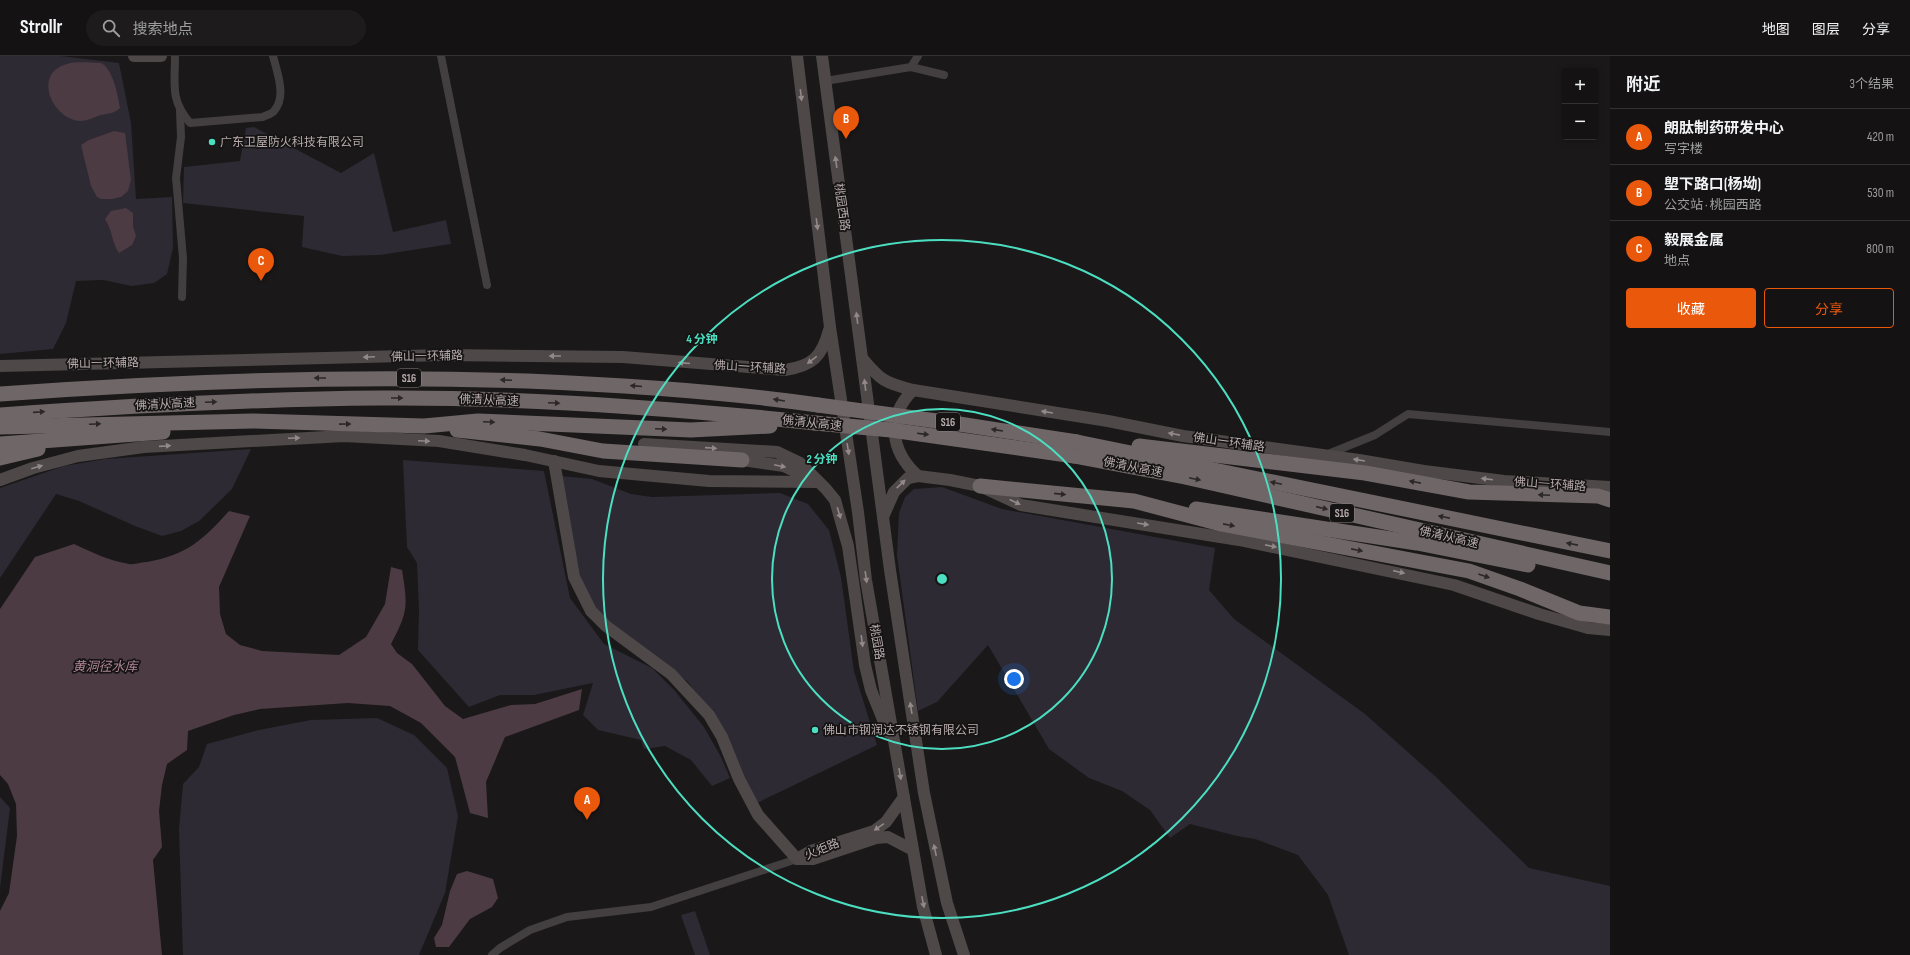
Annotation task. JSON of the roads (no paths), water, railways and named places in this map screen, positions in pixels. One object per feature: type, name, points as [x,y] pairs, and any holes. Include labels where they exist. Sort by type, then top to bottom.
[{"type":"highway","name":"佛清从高速","points":[[1,394],[178,382],[300,378],[428,378],[627,385],[765,397],[959,424],[1076,449],[1185,477],[1610,573]]},
{"type":"highway","name":"佛清从高速","points":[[0,414],[227,401],[427,398],[632,406],[1076,449],[1093,444],[1610,551]]},
{"type":"highway","points":[[0,427],[253,421],[336,424],[376,423],[424,426],[540,439],[644,444]]},
{"type":"highway","points":[[424,426],[478,421],[691,430],[815,423]]},
{"type":"highway","points":[[0,444],[292,422]]},
{"type":"highway","points":[[0,458],[48,447],[109,436]]},
{"type":"highway","points":[[540,439],[603,451],[742,460]]},
{"type":"highway","points":[[1093,444],[1149,446],[1365,473],[1469,492],[1598,496],[1610,500]]},
{"type":"highway","points":[[980,486],[1134,501],[1250,516],[1416,543],[1610,580]]},
{"type":"highway","points":[[1134,501],[1221,524],[1469,571],[1520,589],[1579,614],[1610,617]]},
{"type":"main road","points":[[134,56],[161,56]]},
{"type":"main road","points":[[797,56],[830,327]]},
{"type":"main road","name":"桃园西路","points":[[822,56],[862,357]]},
{"type":"main road","name":"佛山一环辅路","points":[[0,366],[446,355],[623,357],[785,370],[810,363],[825,344],[830,327]]},
{"type":"main road","name":"桃园路","points":[[830,327],[858,512],[866,580],[924,907],[936,955]]},
{"type":"main road","name":"佛山一环辅路","points":[[862,357],[877,376],[888,383],[913,390],[1108,421],[1182,436],[1424,471],[1497,480],[1610,487]]},
{"type":"main road","name":"桃园路","points":[[862,357],[883,518],[924,793],[947,904],[964,955]]},
{"type":"main road","points":[[913,390],[900,406],[894,436],[899,453],[907,466],[918,476]]},
{"type":"main road","points":[[0,480],[33,468],[78,456],[129,449],[240,441],[344,436],[439,441],[554,461],[599,471],[709,481],[817,482]]},
{"type":"main road","points":[[644,444],[777,452],[800,463],[817,482],[826,489],[835,500],[848,546],[865,664],[871,690],[896,751]]},
{"type":"main road","points":[[742,460],[784,466],[817,482]]},
{"type":"main road","points":[[554,461],[574,577],[591,612],[606,626],[671,674],[709,715],[722,737],[739,779],[758,815],[797,859]]},
{"type":"main road","points":[[883,518],[894,492],[899,485],[908,478],[918,476],[980,486],[1021,505],[1239,540],[1377,567],[1454,585],[1539,614],[1588,628],[1610,630]]},
{"type":"main road","name":"火炬路","points":[[797,859],[811,851],[874,831],[886,822],[904,798]]},
{"type":"main road","name":"火炬路","points":[[797,859],[813,859],[876,838],[888,837],[914,850]]},
{"type":"street","points":[[175,56],[175,99],[180,111],[190,123],[263,117],[274,112],[279,103],[280,90],[273,56]]},
{"type":"street","points":[[441,56],[487,285]]},
{"type":"street","points":[[911,67],[918,56]]},
{"type":"street","points":[[825,81],[911,67],[944,74]]},
{"type":"street","points":[[180,111],[181,137],[176,178],[183,258],[182,297]]},
{"type":"street","points":[[1325,456],[1375,435],[1408,414],[1610,432]]},
{"type":"street","points":[[492,955],[500,948],[530,930],[567,917],[651,907],[797,859]]},
{"type":"water","points":[[79,62],[101,63],[112,76],[120,108],[112,113],[83,121],[70,118],[61,113],[54,104],[50,95],[48,85],[50,76],[56,69],[67,64]]},
{"type":"water","points":[[114,131],[125,133],[131,180],[128,191],[121,197],[101,199],[97,197],[91,186],[81,145],[89,140]]},
{"type":"water","points":[[126,208],[133,213],[133,226],[136,236],[132,245],[119,253],[105,219],[111,211]]},
{"type":"water","name":"黄洞径水库","points":[[229,511],[250,516],[219,587],[220,614],[226,634],[240,645],[262,651],[339,655],[366,637],[385,604],[391,567],[402,570],[406,601],[404,616],[391,644],[397,653],[412,664],[445,706],[463,719],[511,705],[535,704],[582,689],[579,710],[505,737],[486,782],[488,818],[470,813],[455,757],[421,723],[390,706],[348,703],[260,709],[234,715],[188,731],[187,750],[167,764],[162,785],[159,811],[162,847],[153,860],[162,955],[0,955],[0,911],[9,893],[17,836],[16,804],[8,784],[0,775],[0,609],[35,557],[74,544],[122,563],[136,564],[161,559],[184,550],[203,538]]},
{"type":"water","points":[[467,871],[493,879],[498,898],[492,907],[470,919],[449,947],[436,947],[434,938],[442,925],[450,891],[457,874]]},
{"type":"place","name":"塱下路口(杨坳)","points":[[846,139]]},
{"type":"place","name":"广东卫屋防火科技有限公司","points":[[212,142]]},
{"type":"place","name":"毅展金属","points":[[261,281]]},
{"type":"place","name":"佛山市钢润达不锈钢有限公司","points":[[815,730]]},
{"type":"place","name":"朗肽制药研发中心","points":[[587,820]]}]
